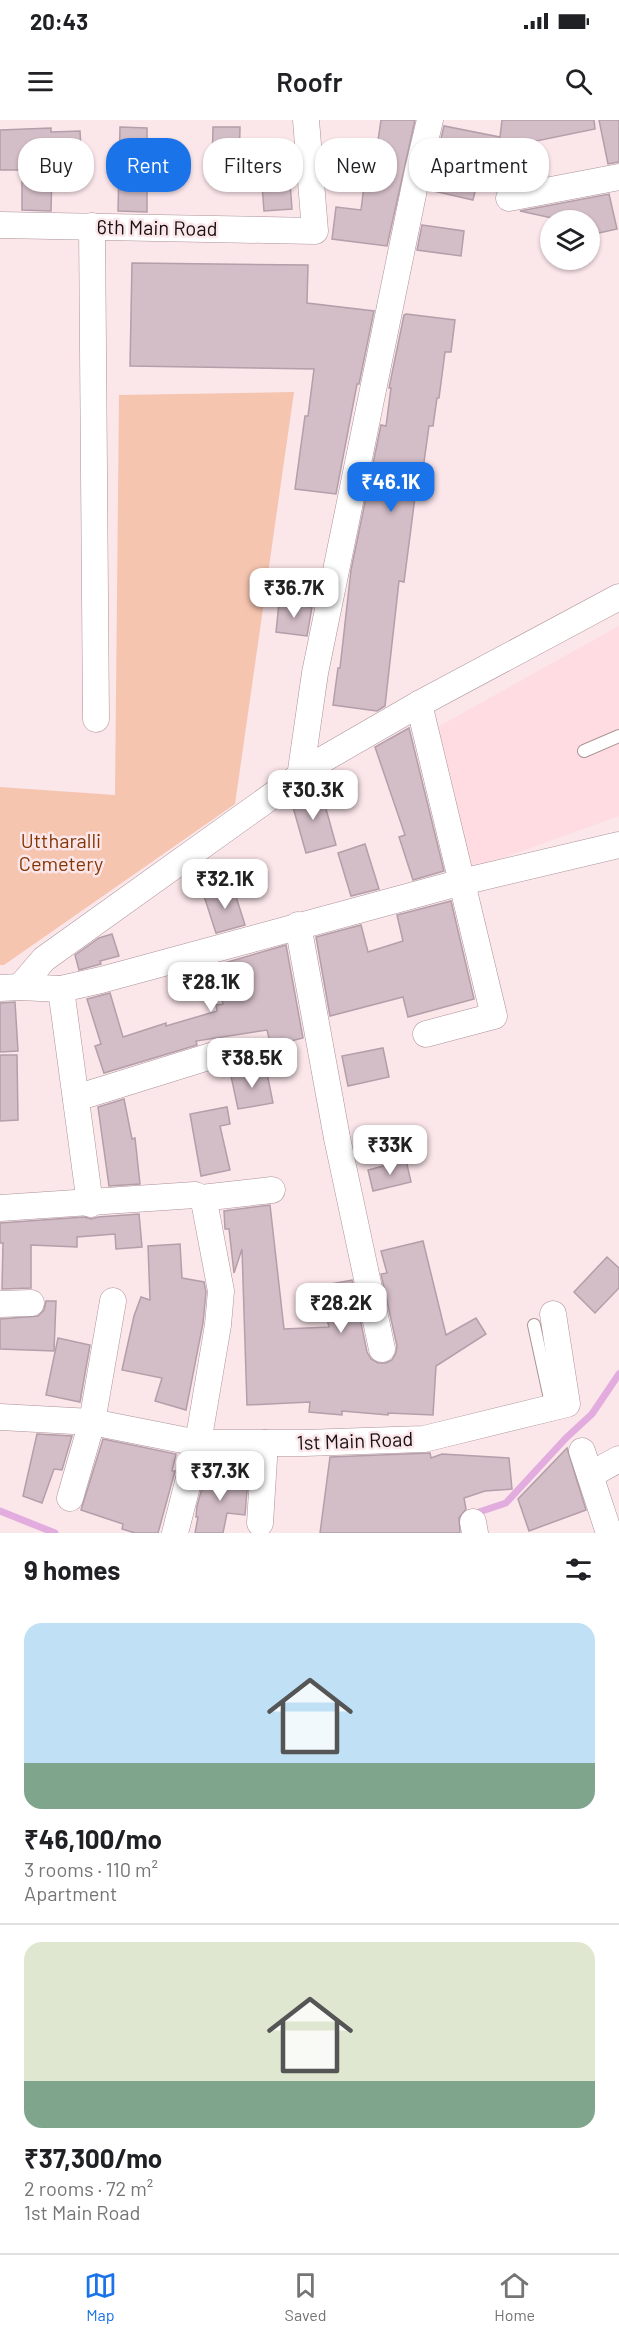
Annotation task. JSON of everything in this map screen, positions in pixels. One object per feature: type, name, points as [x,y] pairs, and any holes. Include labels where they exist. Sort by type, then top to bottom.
[{"type":"street","name":"6th Main Road","points":[[0,225],[315,231],[306,120]]},
{"type":"street","points":[[300,777],[315,673],[430,120]]},
{"type":"street","points":[[509,198],[619,177]]},
{"type":"street","points":[[92,226],[96,719]]},
{"type":"street","points":[[10,987],[44,959],[322,760],[419,704],[619,597]]},
{"type":"street","points":[[419,704],[494,1016],[426,1034]]},
{"type":"street","points":[[10,987],[62,989],[139,971],[298,925],[462,882],[619,845]]},
{"type":"street","points":[[298,925],[337,1138],[382,1349]]},
{"type":"street","points":[[62,989],[90,1204]]},
{"type":"street","points":[[76,1098],[224,1052]]},
{"type":"street","points":[[201,1198],[272,1190]]},
{"type":"street","points":[[0,1208],[90,1204],[195,1195],[204,1201],[221,1291],[218,1325],[198,1443],[175,1533]]},
{"type":"street","points":[[70,1498],[92,1422],[113,1301]]},
{"type":"street","points":[[0,1304],[31,1303]]},
{"type":"street","name":"1st Main Road","points":[[0,1417],[92,1422],[198,1443],[424,1439],[567,1404],[543,1320]]},
{"type":"street","points":[[260,1524],[265,1443]]},
{"type":"street","points":[[582,1451],[609,1533]]},
{"type":"street","points":[[590,1475],[619,1459]]},
{"type":"lane","points":[[584,751],[619,736]]},
{"type":"shaded area","points":[[619,626],[619,816],[472,869],[434,729]]},
{"type":"green space","name":"Uttharalli Cemetery","points":[[294,392],[235,804],[4,965],[0,965],[0,787],[115,795],[119,395]]},
{"type":"building","points":[[381,120],[415,120],[411,138],[409,138],[387,246],[332,239],[336,207],[361,210],[363,192],[397,192],[397,138],[378,138]]},
{"type":"building","points":[[502,120],[594,120],[595,129],[549,138],[441,138],[444,126],[500,137]]},
{"type":"building","points":[[599,120],[619,120],[619,162],[608,164]]},
{"type":"building","points":[[120,127],[147,128],[147,138],[120,138]]},
{"type":"building","points":[[213,127],[240,127],[240,138],[213,138]]},
{"type":"building","points":[[51,128],[51,132],[80,131],[80,138],[18,138],[18,170],[0,170],[0,130]]},
{"type":"building","points":[[22,192],[51,192],[51,211],[22,210]]},
{"type":"building","points":[[118,192],[147,192],[147,212],[118,211]]},
{"type":"building","points":[[263,192],[291,192],[292,209],[264,211]]},
{"type":"building","points":[[438,192],[475,192],[473,200]]},
{"type":"building","points":[[609,194],[617,229],[600,233],[600,210],[540,210],[540,215],[520,211]]},
{"type":"building","points":[[422,225],[464,231],[461,256],[417,250]]},
{"type":"building","points":[[132,263],[308,265],[307,303],[374,311],[359,384],[357,384],[336,494],[295,489],[314,369],[130,366]]},
{"type":"building","points":[[406,314],[455,320],[451,352],[445,352],[433,426],[429,426],[419,498],[415,497],[404,582],[399,581],[385,706],[377,711],[333,705],[338,668],[340,668],[351,570],[381,425],[386,426],[391,388],[389,388]]},
{"type":"building","points":[[279,603],[312,607],[307,636],[276,632]]},
{"type":"building","points":[[409,728],[444,871],[413,880],[399,837],[405,835],[375,747]]},
{"type":"building","points":[[320,787],[336,845],[306,853],[291,800],[304,792]]},
{"type":"building","points":[[365,844],[379,889],[351,896],[338,853]]},
{"type":"building","points":[[233,887],[245,925],[216,933],[204,896]]},
{"type":"building","points":[[451,901],[474,999],[408,1017],[403,997],[330,1016],[316,937],[361,925],[368,952],[403,941],[397,915]]},
{"type":"building","points":[[112,934],[119,956],[79,970],[75,955],[99,938]]},
{"type":"building","points":[[286,945],[303,1038],[271,1046],[267,1030],[196,1041],[197,1045],[104,1073],[95,1046],[101,1044],[87,999],[110,993],[123,1037],[166,1023],[166,1026],[217,1011],[216,1005],[223,1004],[214,966]]},
{"type":"building","points":[[15,1002],[18,1051],[0,1052],[0,1003]]},
{"type":"building","points":[[383,1048],[389,1077],[348,1086],[342,1056]]},
{"type":"building","points":[[0,1055],[17,1055],[18,1120],[0,1121]]},
{"type":"building","points":[[266,1068],[273,1103],[238,1109],[231,1076]]},
{"type":"building","points":[[124,1099],[132,1139],[135,1138],[140,1184],[109,1186],[98,1107]]},
{"type":"building","points":[[227,1107],[230,1124],[220,1126],[230,1170],[201,1176],[190,1114]]},
{"type":"building","points":[[406,1160],[411,1182],[373,1191],[368,1170]]},
{"type":"building","points":[[270,1205],[284,1329],[329,1327],[327,1319],[332,1318],[325,1285],[352,1280],[367,1352],[371,1359],[378,1363],[392,1360],[397,1346],[381,1274],[387,1273],[381,1251],[423,1241],[446,1335],[476,1318],[486,1334],[436,1366],[433,1415],[388,1413],[388,1415],[342,1411],[342,1415],[309,1412],[310,1402],[247,1405],[242,1249],[234,1273],[229,1229],[225,1229],[224,1211]]},
{"type":"building","points":[[139,1214],[142,1247],[116,1249],[115,1234],[77,1237],[77,1247],[31,1245],[31,1288],[2,1289],[3,1243],[0,1243],[0,1223],[84,1217],[91,1219]]},
{"type":"building","points":[[180,1244],[182,1278],[204,1282],[206,1292],[203,1323],[186,1410],[155,1401],[162,1378],[122,1370],[134,1316],[141,1297],[150,1300],[148,1246]]},
{"type":"building","points":[[607,1257],[619,1268],[619,1288],[595,1313],[574,1292]]},
{"type":"building","points":[[46,1301],[56,1301],[54,1351],[0,1349],[0,1319],[38,1316],[44,1310]]},
{"type":"building","points":[[58,1338],[90,1345],[80,1402],[46,1395]]},
{"type":"building","points":[[37,1434],[72,1436],[62,1470],[54,1469],[42,1503],[23,1496]]},
{"type":"building","points":[[103,1439],[176,1454],[172,1471],[175,1471],[158,1533],[135,1533],[122,1529],[123,1524],[81,1510]]},
{"type":"building","points":[[567,1448],[586,1510],[529,1531],[518,1499]]},
{"type":"building","points":[[430,1453],[431,1458],[442,1454],[509,1458],[512,1489],[485,1491],[464,1498],[466,1509],[459,1518],[460,1533],[320,1533],[330,1457]]},
{"type":"building","points":[[206,1474],[248,1478],[245,1515],[227,1513],[223,1533],[195,1533],[198,1517],[196,1517],[197,1506]]},
{"type":"waterway","points":[[452,1521],[506,1503],[566,1438],[592,1414],[619,1374]]},
{"type":"waterway","points":[[0,1511],[55,1533]]}]
